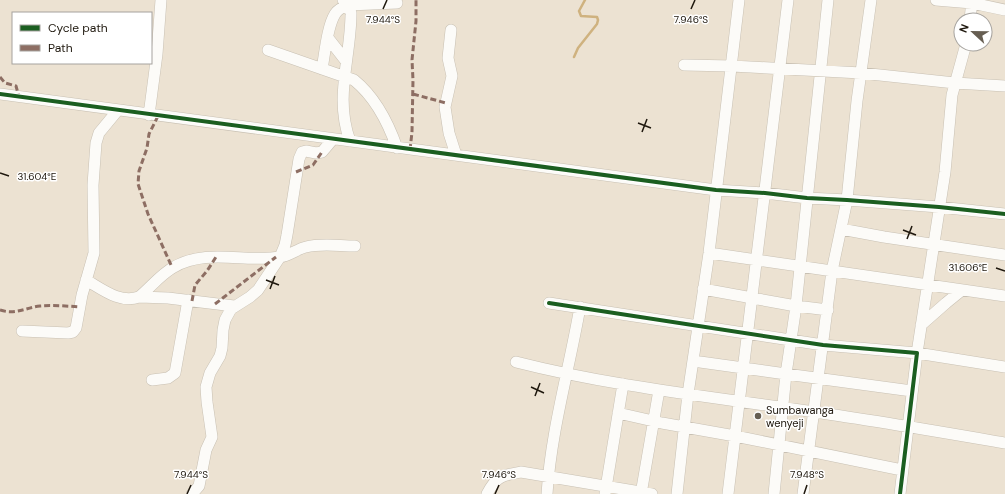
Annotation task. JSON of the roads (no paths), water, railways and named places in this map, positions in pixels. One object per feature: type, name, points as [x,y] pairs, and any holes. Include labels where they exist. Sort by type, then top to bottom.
[{"type":"street","points":[[149,115],[157,54],[161,0]]},
{"type":"street","points":[[677,494],[688,394],[709,254],[739,0]]},
{"type":"street","points":[[728,494],[742,368],[748,334],[788,0]]},
{"type":"street","points":[[774,494],[786,374],[796,306],[819,70],[828,0]]},
{"type":"street","points":[[803,494],[832,271],[847,200],[860,73],[871,0]]},
{"type":"street","points":[[936,0],[972,2],[1005,10]]},
{"type":"street","points":[[971,12],[972,2]]},
{"type":"street","points":[[346,3],[351,13],[351,21],[344,76],[343,115],[344,128],[350,141]]},
{"type":"street","points":[[322,69],[331,24],[336,13],[346,3],[397,3]]},
{"type":"street","points":[[451,30],[448,58],[452,76],[445,107],[449,133],[456,155]]},
{"type":"street","points":[[328,38],[346,61]]},
{"type":"street","points":[[268,50],[354,80],[364,88],[381,112],[391,131],[397,148]]},
{"type":"street","points":[[900,494],[917,353],[945,172],[949,139],[950,106],[954,83],[964,52]]},
{"type":"street","points":[[684,65],[819,70],[954,83],[1005,86]]},
{"type":"street","points":[[0,94],[716,190],[939,207],[1005,214]]},
{"type":"street","points":[[22,331],[68,334],[73,332],[76,328],[86,280],[94,253],[92,193],[96,143],[99,133],[118,110]]},
{"type":"street","points":[[192,494],[199,486],[206,450],[212,437],[206,387],[210,373],[220,356],[222,348],[222,330],[225,320],[228,313],[234,306],[250,297],[258,290],[280,257],[286,240],[300,155],[306,151],[316,153],[322,152],[333,139]]},
{"type":"street","points":[[841,229],[933,245],[1005,255]]},
{"type":"street","points":[[139,297],[172,267],[188,260],[206,257],[280,257],[304,247],[355,246]]},
{"type":"street","points":[[709,254],[1005,296]]},
{"type":"street","points":[[86,280],[116,297],[134,299],[139,297],[188,300],[234,306]]},
{"type":"street","points":[[703,289],[796,306],[828,310]]},
{"type":"street","points":[[921,325],[946,302],[962,290]]},
{"type":"street","points":[[152,380],[168,378],[175,372],[188,300]]},
{"type":"street","points":[[549,303],[823,346],[917,353],[1005,367]]},
{"type":"street","points":[[547,494],[555,428],[580,307]]},
{"type":"street","points":[[693,361],[819,379],[912,390]]},
{"type":"street","points":[[516,362],[659,390],[908,426],[1005,442]]},
{"type":"street","points":[[606,490],[623,384]]},
{"type":"street","points":[[486,494],[492,483],[503,475],[521,472],[606,490],[645,493],[659,390]]},
{"type":"street","points":[[618,413],[902,470]]},
{"type":"waterway","points":[[574,57],[578,48],[597,24],[598,20],[597,17],[581,16],[579,11],[585,0]]},
{"type":"place","name":"Sumbawanga wenyeji","points":[[758,416]]}]
